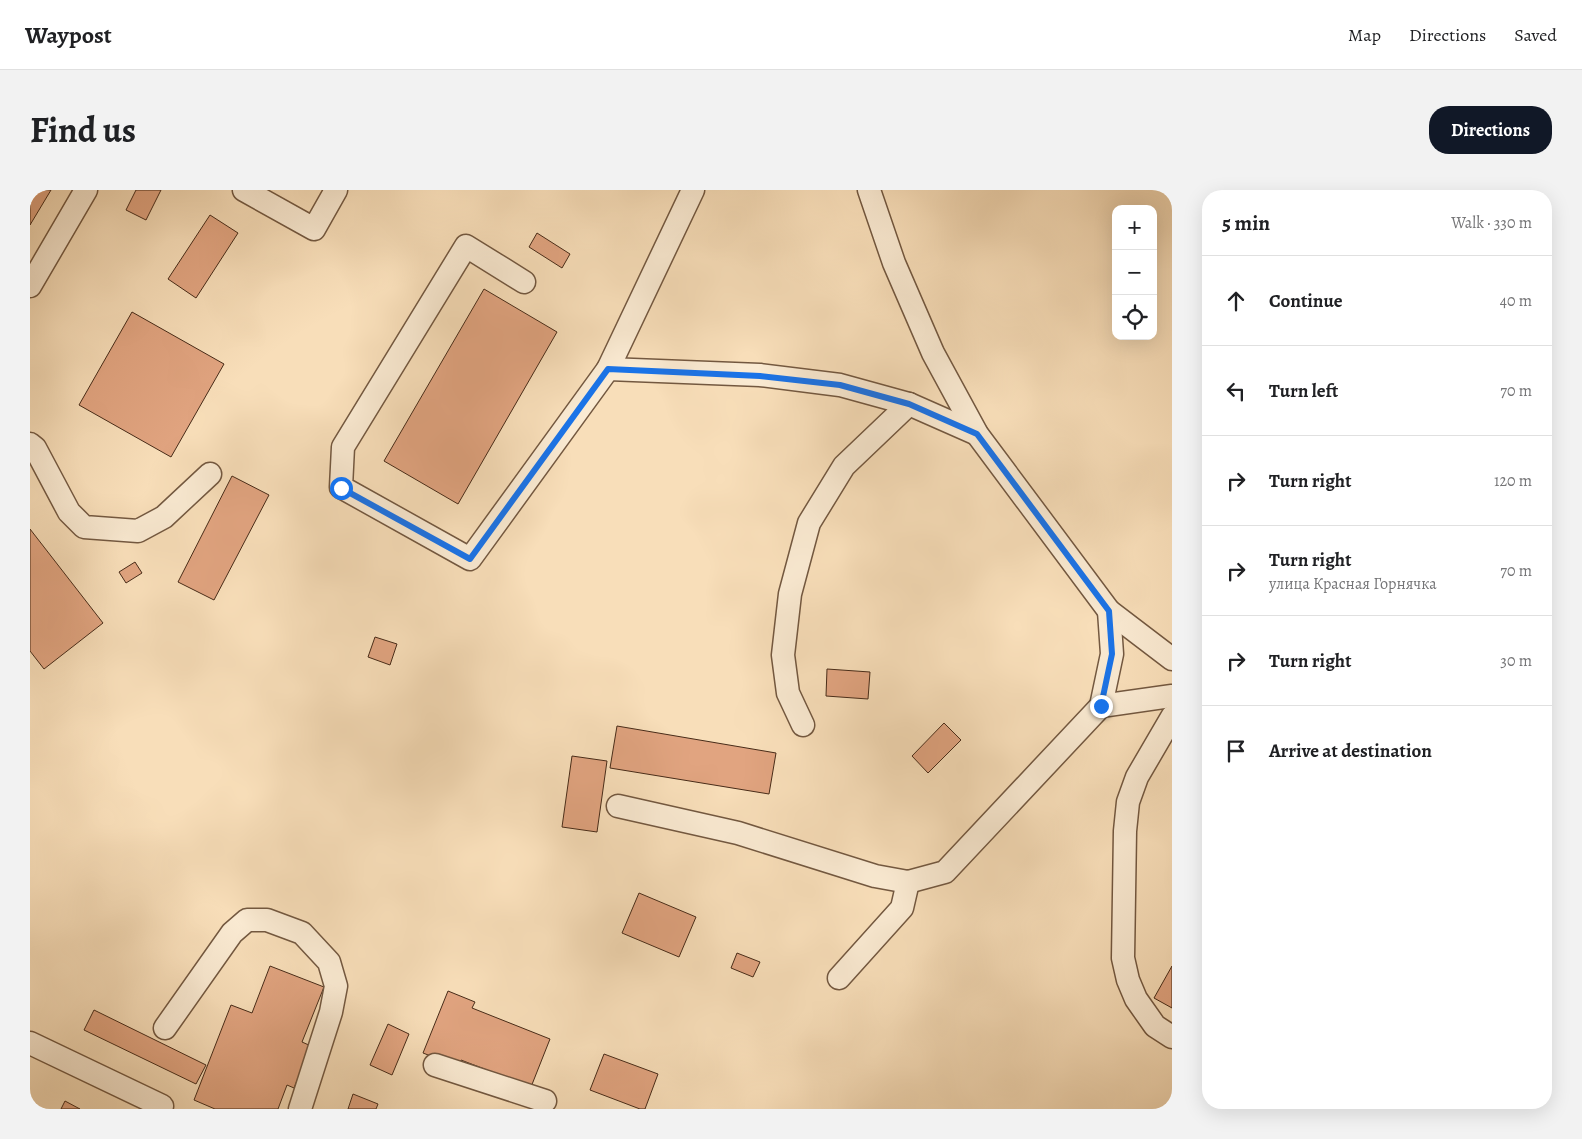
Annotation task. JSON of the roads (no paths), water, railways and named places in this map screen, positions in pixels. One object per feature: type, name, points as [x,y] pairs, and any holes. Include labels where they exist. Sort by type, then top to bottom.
[{"type":"street","points":[[30,286],[86,190]]},
{"type":"street","points":[[244,190],[314,229],[336,190]]},
{"type":"street","points":[[524,282],[466,246],[343,447],[341,488],[470,559],[608,369],[693,190]]},
{"type":"street","points":[[869,190],[894,263],[933,353],[977,434],[1109,611],[1172,659]]},
{"type":"street","points":[[608,369],[760,376],[840,385],[909,404],[977,434]]},
{"type":"street","points":[[803,725],[788,693],[783,655],[790,594],[809,523],[844,466],[909,404]]},
{"type":"street","points":[[30,444],[35,448],[69,512],[84,527],[138,531],[164,518],[210,474]]},
{"type":"street","points":[[618,806],[738,833],[875,876],[908,882],[945,872],[1101,706],[1112,654],[1109,611]]},
{"type":"street","points":[[1101,706],[1172,696]]},
{"type":"street","points":[[1172,717],[1137,776],[1128,802],[1125,831],[1124,958],[1128,980],[1136,999],[1155,1026],[1172,1037]]},
{"type":"street","points":[[839,978],[902,908],[908,882]]},
{"type":"street","points":[[165,1028],[232,933],[247,920],[267,920],[302,933],[329,962],[336,986],[332,1012],[300,1109]]},
{"type":"street","points":[[30,1043],[162,1106],[161,1109]]},
{"type":"street","points":[[435,1065],[550,1107]]}]
